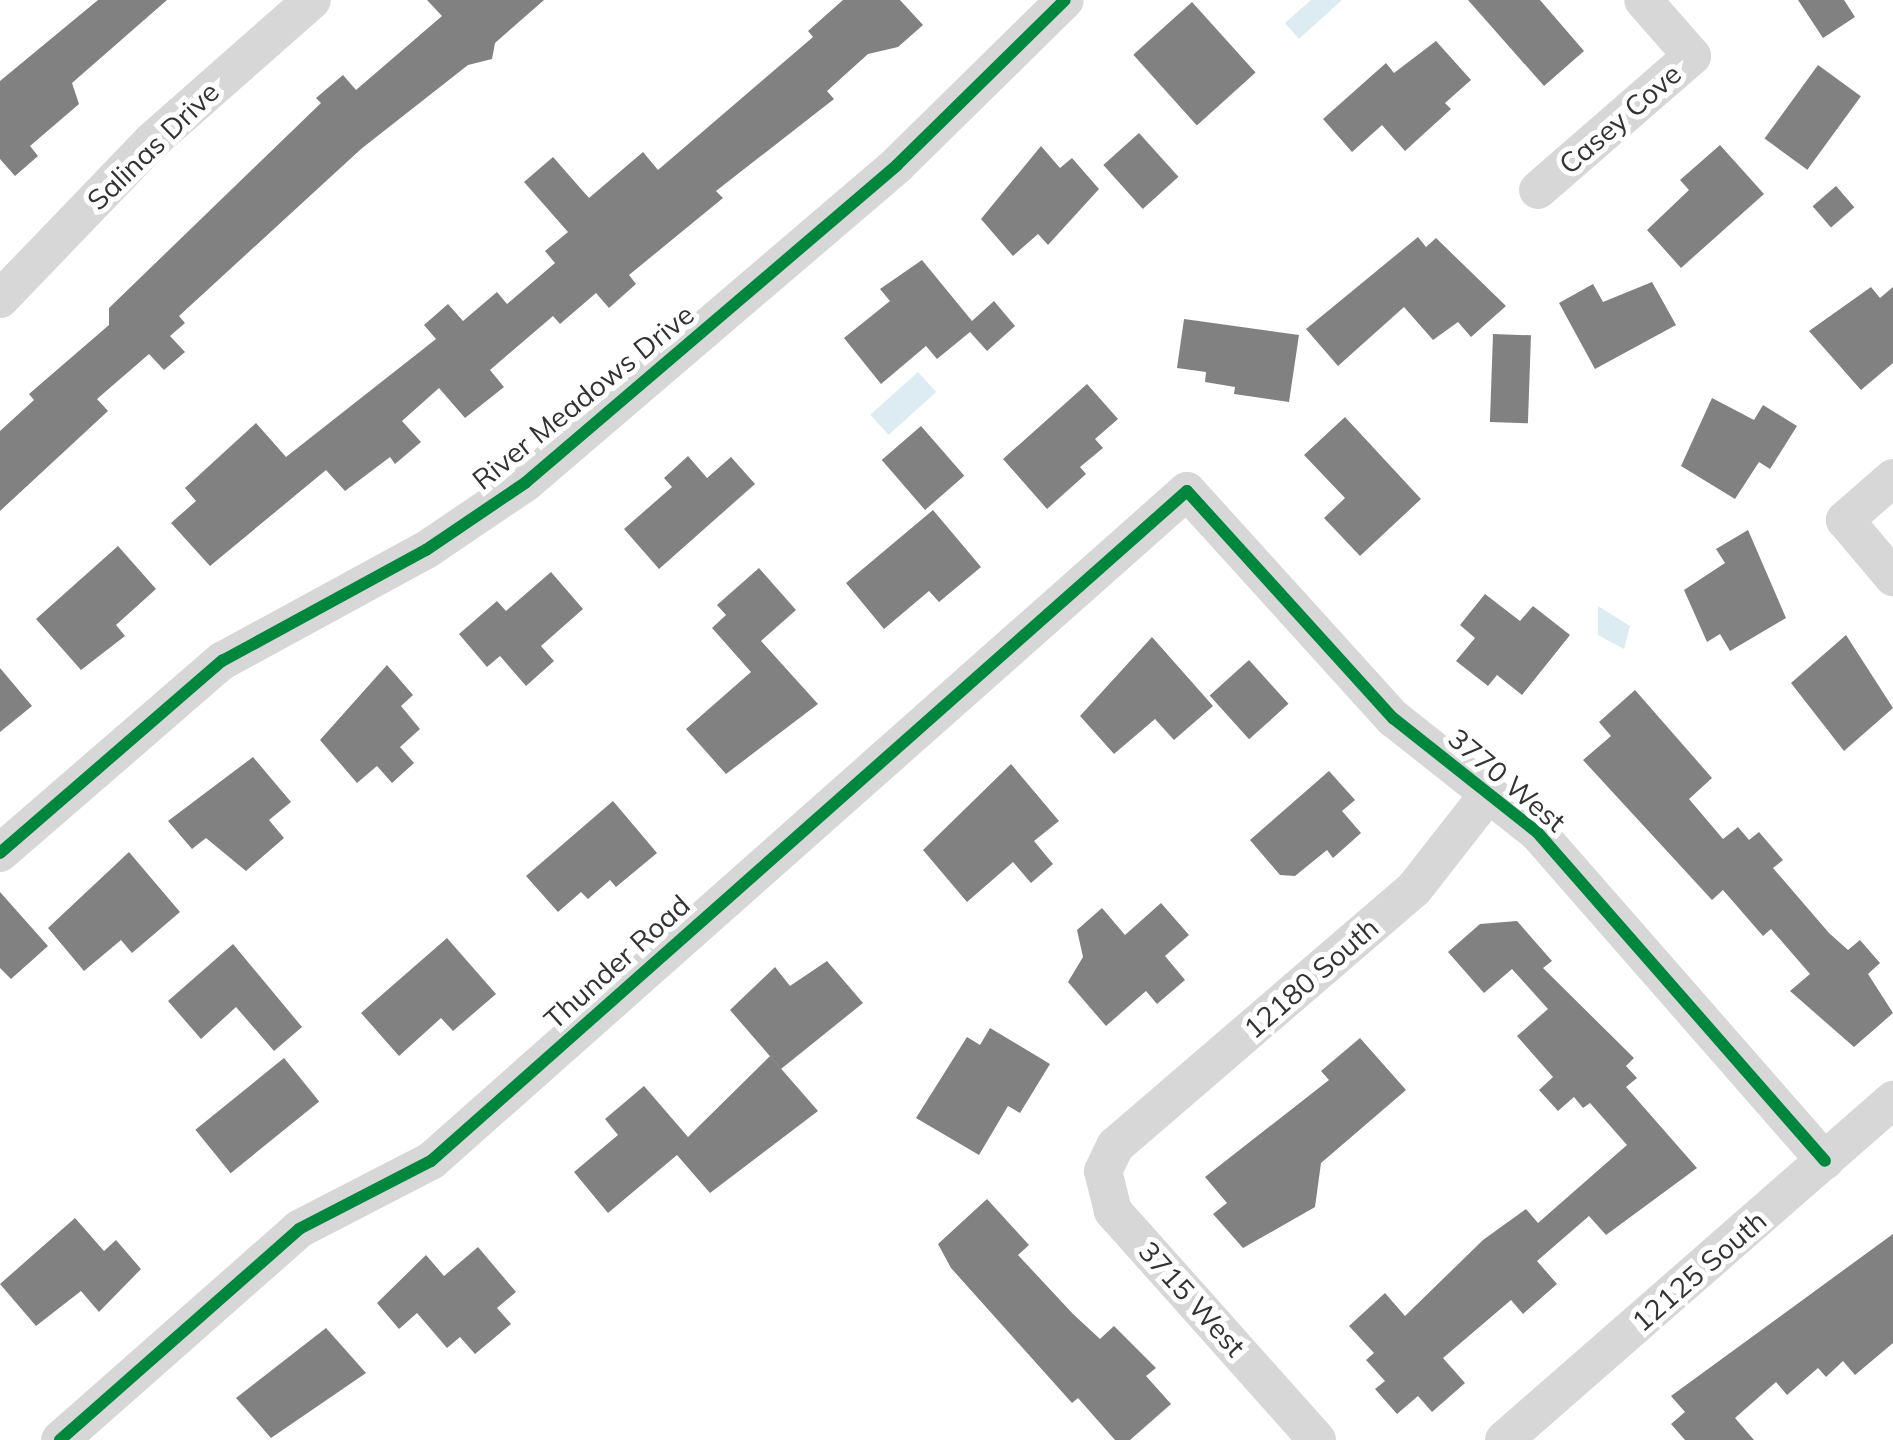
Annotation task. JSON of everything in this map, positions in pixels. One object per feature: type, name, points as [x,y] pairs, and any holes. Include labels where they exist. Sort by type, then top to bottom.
[{"type":"street","name":"Salinas Drive","points":[[0,299],[152,141],[312,0]]},
{"type":"street","name":"River Meadows Drive","points":[[0,853],[222,661],[426,550],[525,484],[897,165],[1065,0]]},
{"type":"street","name":"Casey Cove","points":[[1538,190],[1692,56],[1643,0]]},
{"type":"street","points":[[1893,478],[1845,520],[1893,576]]},
{"type":"street","name":"3770 West","points":[[1187,491],[1393,718],[1536,832],[1825,1161]]},
{"type":"street","name":"Thunder Road","points":[[60,1440],[299,1229],[430,1161],[1187,491]]},
{"type":"street","name":"12180 South","points":[[1115,1146],[1414,888],[1489,792]]},
{"type":"street","name":"12125 South","points":[[1504,1440],[1893,1100]]},
{"type":"street","name":"3715 West","points":[[1115,1146],[1103,1171],[1113,1210],[1317,1440]]},
{"type":"shaded area","points":[[1311,0],[1342,0],[1299,39],[1285,23]]},
{"type":"shaded area","points":[[918,372],[936,392],[889,435],[870,415]]},
{"type":"shaded area","points":[[1598,606],[1630,626],[1624,649],[1598,635]]},
{"type":"building","points":[[98,0],[167,0],[72,83],[79,104],[30,146],[38,156],[15,176],[0,159],[0,81]]},
{"type":"building","points":[[427,0],[544,0],[495,43],[492,59],[468,65],[361,149],[179,316],[185,323],[170,336],[185,352],[164,370],[149,354],[97,399],[108,411],[0,511],[0,431],[34,400],[29,394],[109,325],[109,308],[321,103],[316,98],[343,75],[356,90],[442,16]]},
{"type":"building","points":[[843,0],[900,0],[923,25],[898,47],[868,54],[827,91],[834,99],[716,191],[723,198],[629,275],[636,284],[609,308],[596,293],[560,324],[553,316],[490,370],[504,387],[465,418],[439,388],[402,421],[421,442],[395,464],[390,457],[345,491],[326,470],[210,566],[171,523],[196,501],[185,488],[256,423],[286,457],[436,339],[424,325],[448,304],[463,321],[497,292],[507,304],[555,263],[545,251],[568,232],[524,182],[553,157],[589,198],[643,152],[658,170],[813,37],[808,31]]},
{"type":"building","points":[[1468,0],[1540,0],[1584,51],[1544,86]]},
{"type":"building","points":[[1798,0],[1844,0],[1855,17],[1823,38]]},
{"type":"building","points":[[1192,2],[1256,73],[1197,125],[1133,55]]},
{"type":"building","points":[[1436,41],[1471,80],[1445,103],[1451,109],[1405,151],[1382,125],[1352,152],[1323,119],[1386,63],[1394,73]]},
{"type":"building","points":[[1818,65],[1861,96],[1807,170],[1765,139]]},
{"type":"building","points":[[1139,133],[1178,177],[1143,209],[1103,165]]},
{"type":"building","points":[[1720,145],[1764,194],[1681,268],[1647,230],[1689,190],[1680,180]]},
{"type":"building","points":[[1041,146],[1060,168],[1072,158],[1099,189],[1048,245],[1038,234],[1013,256],[981,219]]},
{"type":"building","points":[[1836,186],[1854,207],[1831,227],[1813,206]]},
{"type":"building","points":[[1418,237],[1426,247],[1436,238],[1506,306],[1471,337],[1458,322],[1433,340],[1404,307],[1338,366],[1306,329]]},
{"type":"building","points":[[922,260],[972,321],[994,301],[1015,326],[987,351],[970,332],[937,359],[926,346],[881,384],[844,338],[890,301],[880,289]]},
{"type":"building","points":[[1652,282],[1676,325],[1595,369],[1559,303],[1593,284],[1603,302]]},
{"type":"building","points":[[1871,287],[1880,298],[1893,287],[1893,363],[1861,390],[1809,331]]},
{"type":"building","points":[[1184,319],[1299,335],[1289,402],[1234,394],[1235,387],[1205,382],[1206,372],[1177,368]]},
{"type":"building","points":[[1493,334],[1531,335],[1528,423],[1490,422]]},
{"type":"building","points":[[1087,384],[1118,419],[1095,439],[1103,448],[1080,467],[1086,474],[1047,509],[1003,459]]},
{"type":"building","points":[[1712,398],[1754,420],[1763,405],[1797,426],[1770,469],[1759,462],[1735,499],[1681,466]]},
{"type":"building","points":[[1345,417],[1421,499],[1360,556],[1324,518],[1345,498],[1304,455]]},
{"type":"building","points":[[921,426],[964,476],[925,510],[882,460]]},
{"type":"building","points":[[688,456],[707,478],[731,457],[755,484],[659,569],[624,529],[672,487],[664,478]]},
{"type":"building","points":[[933,510],[981,567],[939,602],[929,591],[884,629],[846,583]]},
{"type":"building","points":[[1748,530],[1786,618],[1730,651],[1720,634],[1707,642],[1684,590],[1725,563],[1716,549]]},
{"type":"building","points":[[118,546],[156,589],[116,625],[125,636],[81,670],[36,619]]},
{"type":"building","points":[[759,568],[796,610],[761,641],[818,704],[726,774],[686,729],[751,672],[712,628],[726,615],[717,605]]},
{"type":"building","points":[[551,572],[583,609],[541,646],[554,661],[526,686],[500,656],[487,667],[459,634],[497,601],[506,611]]},
{"type":"building","points":[[1485,594],[1520,621],[1533,606],[1570,635],[1522,695],[1497,675],[1488,686],[1456,661],[1475,638],[1460,625]]},
{"type":"building","points":[[1846,635],[1893,708],[1844,751],[1791,683]]},
{"type":"building","points":[[1152,637],[1213,706],[1174,740],[1155,719],[1114,754],[1080,716]]},
{"type":"building","points":[[1249,660],[1288,704],[1249,739],[1210,695]]},
{"type":"building","points":[[387,665],[413,695],[401,706],[420,729],[400,747],[414,763],[392,783],[377,766],[357,783],[320,740]]},
{"type":"building","points":[[0,668],[32,706],[0,732]]},
{"type":"building","points":[[1635,690],[1712,778],[1689,799],[1723,839],[1738,827],[1749,840],[1759,832],[1783,860],[1773,868],[1829,933],[1848,950],[1860,940],[1880,963],[1868,974],[1893,1013],[1854,1047],[1790,991],[1810,974],[1771,929],[1763,936],[1723,890],[1712,900],[1583,760],[1611,736],[1599,722]]},
{"type":"building","points":[[253,757],[291,802],[269,820],[284,838],[246,871],[206,838],[192,849],[168,821]]},
{"type":"building","points":[[1011,764],[1059,821],[1034,841],[1053,864],[1031,883],[1013,862],[967,902],[923,850]]},
{"type":"building","points":[[1329,771],[1355,800],[1342,811],[1361,833],[1333,858],[1327,850],[1295,876],[1280,875],[1250,840]]},
{"type":"building","points":[[613,801],[657,853],[616,887],[610,880],[588,899],[581,892],[558,912],[526,876]]},
{"type":"building","points":[[129,852],[180,912],[132,953],[121,940],[84,971],[48,928]]},
{"type":"building","points":[[0,892],[48,946],[11,979],[0,968]]},
{"type":"building","points":[[1161,903],[1189,935],[1165,956],[1185,980],[1157,1004],[1146,991],[1106,1026],[1068,982],[1083,957],[1077,930],[1102,908],[1125,935]]},
{"type":"building","points":[[1517,921],[1552,961],[1543,968],[1634,1058],[1626,1066],[1637,1078],[1626,1087],[1697,1168],[1606,1235],[1589,1216],[1537,1261],[1557,1284],[1523,1314],[1511,1300],[1443,1358],[1465,1383],[1432,1412],[1418,1396],[1397,1414],[1375,1389],[1385,1381],[1366,1360],[1374,1353],[1349,1326],[1385,1293],[1405,1316],[1483,1240],[1526,1209],[1538,1223],[1627,1145],[1590,1103],[1583,1108],[1574,1097],[1558,1111],[1539,1090],[1553,1077],[1517,1036],[1548,1009],[1512,969],[1484,993],[1448,952],[1480,924]]},
{"type":"building","points":[[447,938],[496,994],[453,1031],[441,1018],[399,1056],[361,1013]]},
{"type":"building","points":[[233,944],[302,1027],[274,1051],[236,1007],[201,1039],[168,1001]]},
{"type":"building","points":[[827,961],[863,1003],[781,1069],[730,1010],[775,967],[790,986]]},
{"type":"building","points":[[990,1028],[1050,1064],[1020,1113],[1008,1106],[979,1155],[916,1118],[967,1037],[980,1045]]},
{"type":"building","points":[[1360,1038],[1406,1090],[1321,1163],[1315,1207],[1243,1248],[1213,1214],[1227,1203],[1205,1177],[1329,1080],[1321,1071]]},
{"type":"building","points":[[770,1056],[818,1111],[710,1193],[677,1155],[608,1213],[574,1172],[618,1135],[605,1119],[644,1086],[688,1137]]},
{"type":"building","points":[[284,1058],[319,1102],[231,1173],[195,1130]]},
{"type":"building","points":[[987,1199],[1029,1245],[1018,1255],[1073,1314],[1100,1339],[1114,1326],[1156,1368],[1146,1376],[1171,1404],[1130,1440],[1115,1440],[1078,1398],[1072,1403],[951,1268],[938,1244]]},
{"type":"building","points":[[75,1218],[104,1251],[116,1240],[141,1269],[99,1312],[81,1291],[36,1326],[0,1284]]},
{"type":"building","points":[[1893,1234],[1893,1343],[1855,1375],[1843,1361],[1826,1377],[1818,1368],[1787,1395],[1776,1382],[1735,1418],[1754,1440],[1685,1440],[1671,1424],[1685,1412],[1671,1396]]},
{"type":"building","points":[[478,1247],[516,1292],[497,1308],[511,1324],[475,1354],[460,1337],[447,1348],[417,1313],[399,1329],[377,1303],[426,1255],[444,1276]]},
{"type":"building","points":[[326,1328],[366,1373],[271,1438],[236,1398]]},
{"type":"cycle path","points":[[0,853],[222,661],[426,550],[525,483],[897,165],[1065,0]]},
{"type":"cycle path","points":[[60,1440],[299,1229],[431,1161],[1187,491],[1393,718],[1537,832],[1825,1161]]}]
